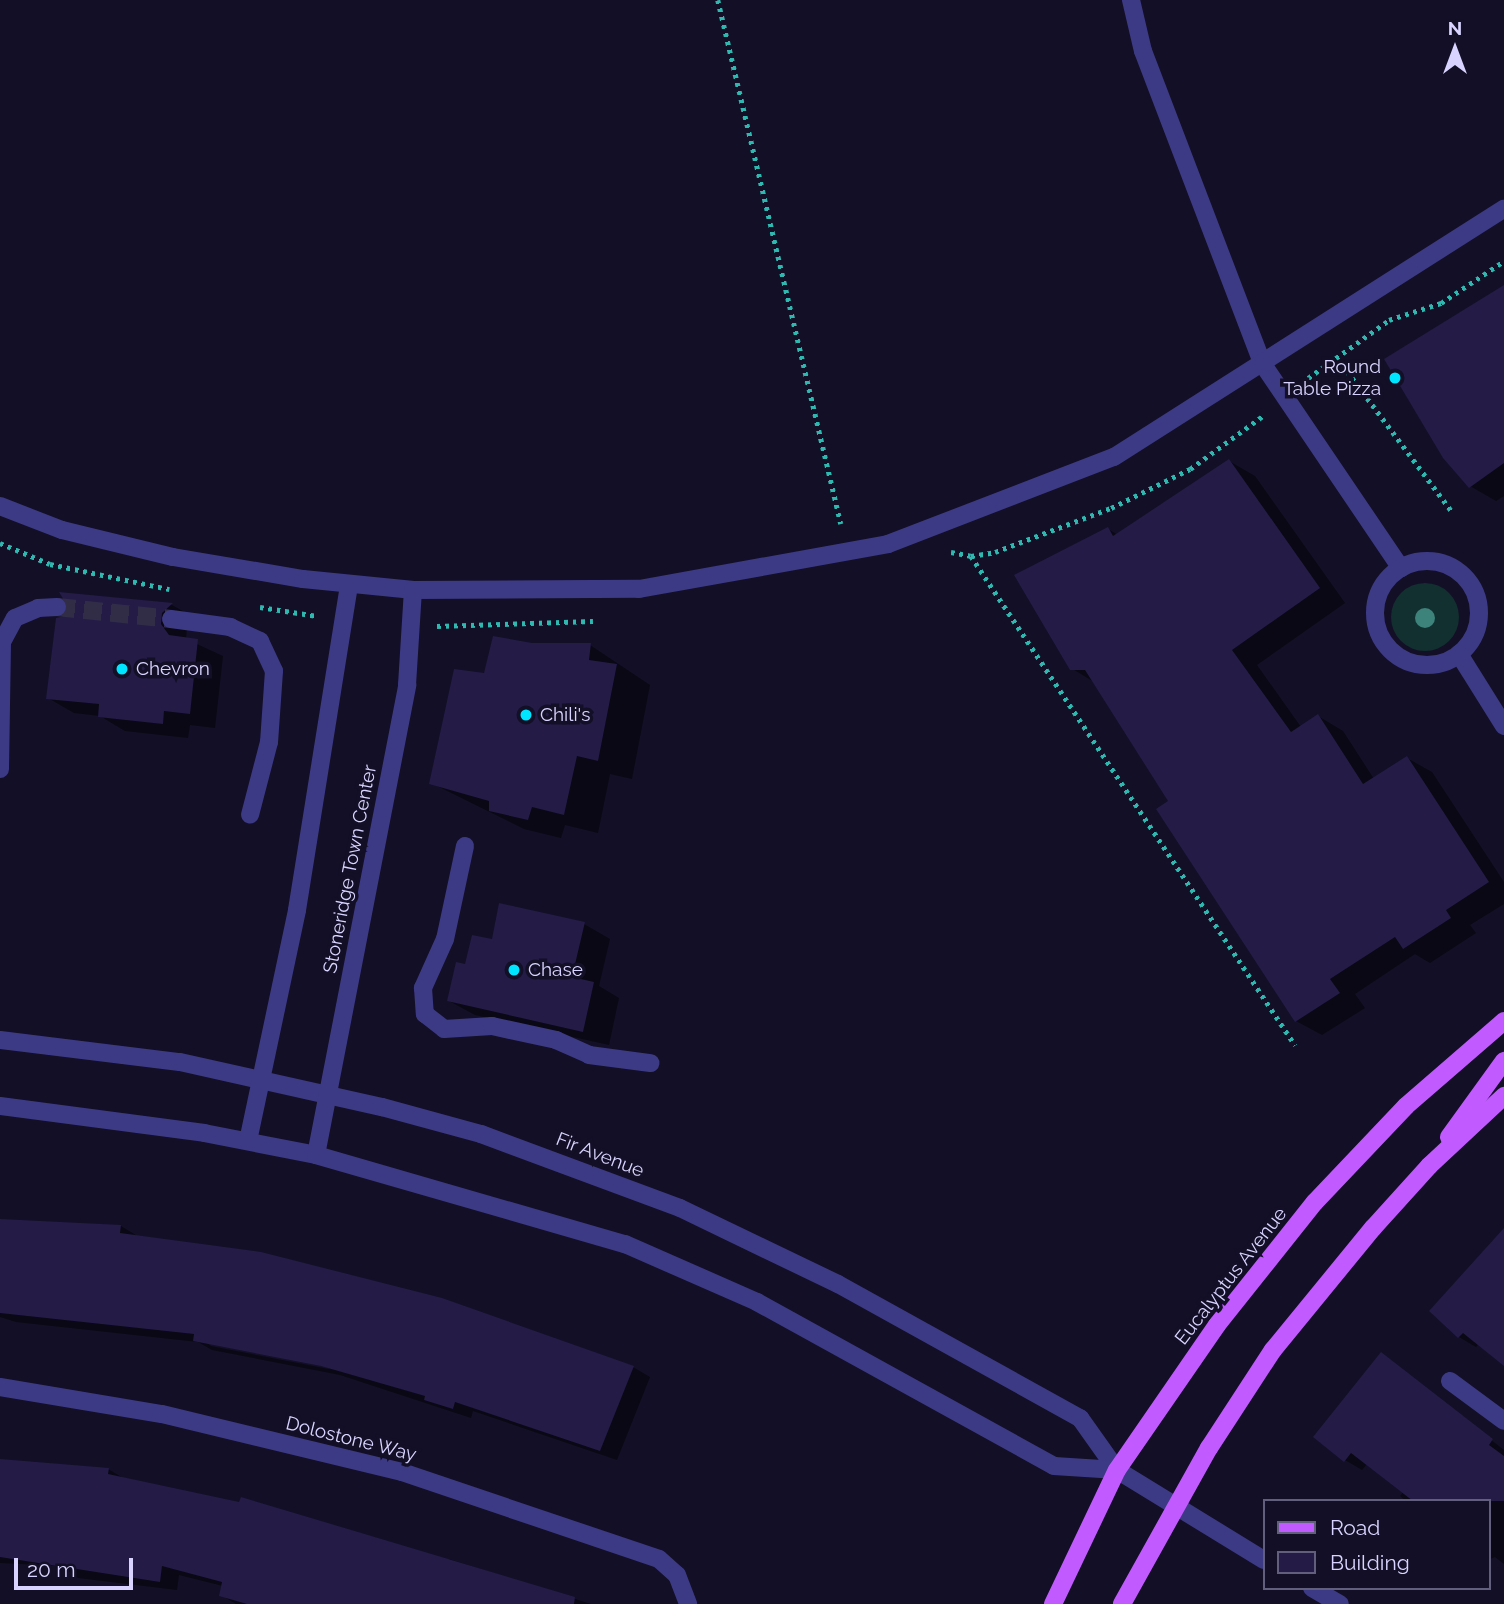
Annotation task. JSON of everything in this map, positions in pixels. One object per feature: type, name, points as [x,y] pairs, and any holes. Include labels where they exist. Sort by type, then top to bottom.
[{"type":"main road","name":"Eucalyptus Avenue","points":[[1053,1604],[1117,1469],[1217,1325],[1315,1202],[1406,1106],[1504,1021]]},
{"type":"main road","points":[[1122,1604],[1175,1506],[1273,1350],[1429,1166],[1504,1061]]},
{"type":"main road","points":[[1429,1166],[1504,1097]]},
{"type":"street","points":[[1131,0],[1143,51],[1262,363],[1401,568]]},
{"type":"street","points":[[0,506],[62,530],[173,557],[349,584],[413,590],[639,589],[888,544],[1114,457],[1504,209]]},
{"type":"street","points":[[1434,561],[1451,566],[1470,584],[1479,608],[1478,626],[1459,654],[1427,666],[1395,655],[1383,642],[1374,610],[1387,578],[1401,568],[1434,561]]},
{"type":"street","points":[[248,1141],[297,910],[349,584]]},
{"type":"street","name":"Stoneridge Town Center","points":[[316,1155],[407,685],[413,590]]},
{"type":"street","points":[[0,769],[2,642],[15,618],[38,608],[57,607]]},
{"type":"street","points":[[171,619],[230,627],[260,641],[274,671],[269,742],[250,815]]},
{"type":"street","points":[[1459,654],[1504,726]]},
{"type":"street","points":[[465,846],[444,939],[423,988],[425,1014],[444,1029],[492,1026],[556,1040],[599,1058],[650,1063]]},
{"type":"street","name":"Fir Avenue","points":[[0,1040],[180,1062],[327,1095],[481,1133],[629,1188],[757,1243],[1080,1418],[1117,1469],[1262,1559]]},
{"type":"street","name":"Fir Avenue","points":[[0,1106],[248,1141],[316,1155],[625,1244],[757,1302],[1054,1466],[1117,1469]]},
{"type":"street","points":[[1451,1381],[1504,1421]]},
{"type":"street","name":"Dolostone Way","points":[[0,1387],[162,1414],[402,1472],[659,1559],[677,1575],[688,1604]]},
{"type":"street","points":[[1316,1590],[1340,1604]]},
{"type":"path","points":[[718,0],[847,551]]},
{"type":"path","points":[[947,551],[971,556],[995,552],[1111,508],[1179,474],[1389,320],[1441,303],[1504,261]]},
{"type":"path","points":[[1297,340],[1320,368]]},
{"type":"path","points":[[1320,368],[1342,364],[1453,513]]},
{"type":"path","points":[[0,542],[50,564],[179,592]]},
{"type":"path","points":[[971,556],[1295,1045]]},
{"type":"path","points":[[257,607],[344,618]]},
{"type":"path","points":[[411,624],[504,628],[604,621]]},
{"type":"green space","points":[[1425,583],[1438,586],[1449,593],[1456,604],[1459,617],[1456,630],[1449,641],[1438,648],[1425,651],[1412,648],[1401,641],[1394,630],[1391,617],[1394,604],[1401,593],[1412,586]]},
{"type":"building","points":[[1504,285],[1504,463],[1469,488],[1443,458],[1384,359]]},
{"type":"building","points":[[1229,459],[1320,588],[1232,650],[1291,732],[1318,714],[1363,784],[1407,756],[1489,882],[1446,910],[1451,918],[1403,949],[1395,937],[1330,979],[1340,993],[1295,1022],[1156,809],[1168,801],[1085,670],[1070,670],[1014,575],[1108,527],[1113,536]]},
{"type":"building","name":"Chevron","points":[[59,592],[173,603],[162,613],[161,624],[169,635],[198,639],[190,714],[164,711],[163,724],[98,717],[99,704],[46,699],[56,618],[64,616],[68,607]]},
{"type":"building","name":"Chili's","points":[[493,636],[532,643],[591,643],[589,660],[617,664],[598,761],[577,756],[564,815],[532,807],[528,820],[489,811],[489,801],[429,784],[454,669],[484,673]]},
{"type":"building","name":"Chase","points":[[499,903],[585,922],[572,977],[594,982],[583,1032],[447,1001],[456,962],[465,964],[472,935],[492,939]]},
{"type":"building","points":[[0,1219],[121,1225],[120,1233],[261,1252],[442,1298],[634,1366],[600,1451],[455,1402],[453,1409],[424,1400],[425,1396],[321,1366],[193,1341],[194,1334],[0,1313]]},
{"type":"building","points":[[1504,1228],[1504,1366],[1463,1333],[1458,1338],[1429,1311]]},
{"type":"building","points":[[1381,1352],[1493,1439],[1489,1445],[1504,1456],[1504,1501],[1410,1499],[1351,1453],[1344,1462],[1313,1437]]},
{"type":"building","points":[[0,1459],[109,1468],[108,1474],[239,1502],[241,1497],[575,1597],[574,1604],[247,1604],[219,1596],[222,1582],[162,1566],[160,1582],[0,1557]]},
{"type":"tunnel","points":[[57,607],[171,619]]},
{"type":"place","name":"Round Table Pizza","points":[[1395,378]]},
{"type":"place","name":"Chevron","points":[[122,669]]},
{"type":"place","name":"Chili's","points":[[526,715]]},
{"type":"place","name":"Chase","points":[[514,970]]}]
